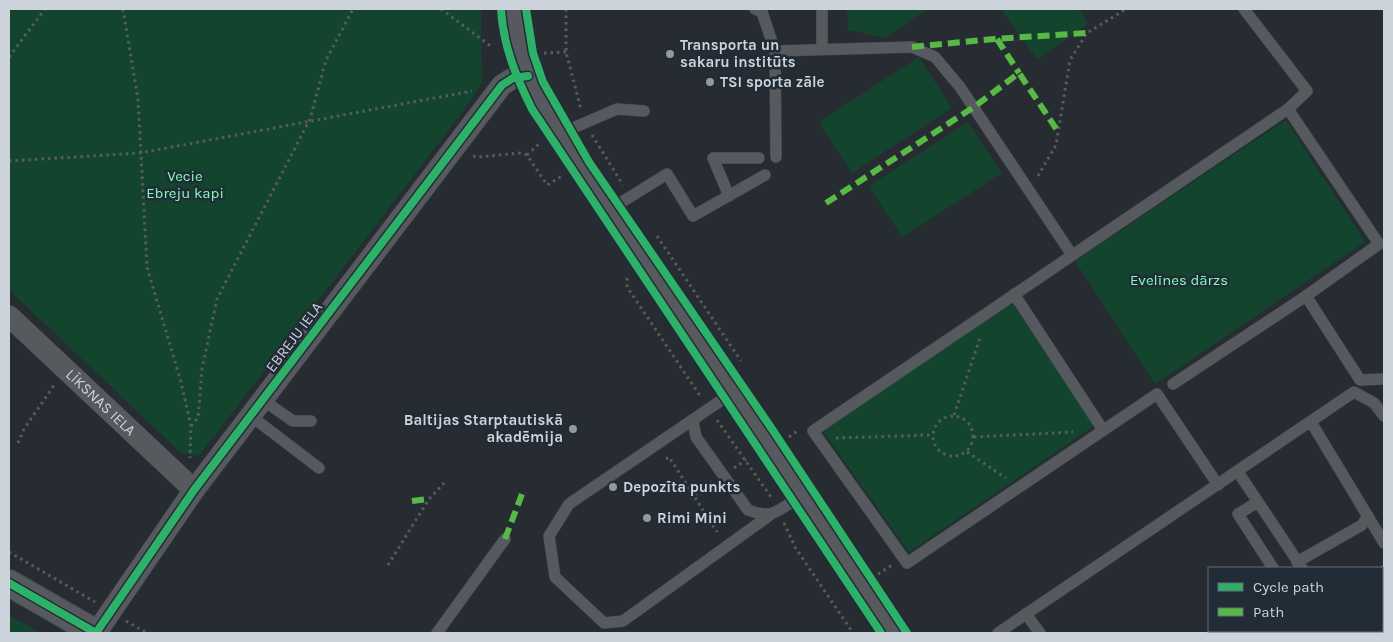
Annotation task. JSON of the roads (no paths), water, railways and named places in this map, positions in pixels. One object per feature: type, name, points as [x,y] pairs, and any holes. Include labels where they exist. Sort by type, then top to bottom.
[{"type":"street","points":[[514,9],[519,50],[550,139],[608,211],[732,393],[783,507],[892,633]]},
{"type":"street","name":"EBREJU IELA","points":[[96,633],[197,486],[456,148],[502,85],[513,78],[528,76]]},
{"type":"street","name":"LĪKSNAS IELA","points":[[9,316],[197,486]]},
{"type":"street","points":[[9,583],[96,633]]},
{"type":"lane","points":[[755,9],[762,12],[775,51],[776,157]]},
{"type":"lane","points":[[822,9],[822,49]]},
{"type":"lane","points":[[1218,485],[1157,394],[907,563],[813,431],[1288,109],[1307,91],[1244,9]]},
{"type":"lane","points":[[775,51],[912,47],[935,57],[960,87],[1030,189],[1072,255]]},
{"type":"lane","points":[[550,139],[617,109],[644,111]]},
{"type":"lane","points":[[1173,384],[1306,296],[1379,244],[1288,109]]},
{"type":"lane","points":[[729,196],[713,158],[759,158]]},
{"type":"lane","points":[[608,211],[666,174],[693,216],[764,175]]},
{"type":"lane","points":[[1014,294],[1104,430]]},
{"type":"lane","points":[[1306,296],[1360,380]]},
{"type":"lane","points":[[1360,380],[1384,379]]},
{"type":"lane","points":[[998,633],[1354,392],[1360,380]]},
{"type":"lane","points":[[1354,392],[1374,403],[1384,416]]},
{"type":"lane","points":[[732,393],[569,504],[549,536],[555,577],[604,623],[623,621],[783,507]]},
{"type":"lane","points":[[257,408],[293,421],[311,421]]},
{"type":"lane","points":[[257,408],[319,468]]},
{"type":"lane","points":[[693,421],[696,437],[748,510],[761,516],[783,507]]},
{"type":"lane","points":[[1311,422],[1384,543]]},
{"type":"lane","points":[[1238,472],[1299,565],[1362,525],[1368,516]]},
{"type":"lane","points":[[1258,502],[1238,514],[1272,567]]},
{"type":"lane","points":[[437,633],[505,539]]},
{"type":"lane","points":[[1026,614],[1040,633]]},
{"type":"tram line","points":[[9,579],[60,606],[104,633]]},
{"type":"tram line","points":[[9,589],[86,633]]},
{"type":"place","name":"Transporta un sakaru institūts","points":[[670,54]]},
{"type":"place","name":"TSI sporta zāle","points":[[710,82]]},
{"type":"place","name":"Baltijas Starptautiskā akadēmija","points":[[573,429]]},
{"type":"place","name":"Depozīta punkts","points":[[613,487]]},
{"type":"place","name":"Rimi Mini","points":[[647,518]]},
{"type":"park label","name":"Vecie Ebreju kapi","points":[[185,184]]},
{"type":"park label","name":"Evelīnes dārzs","points":[[1179,280]]}]
